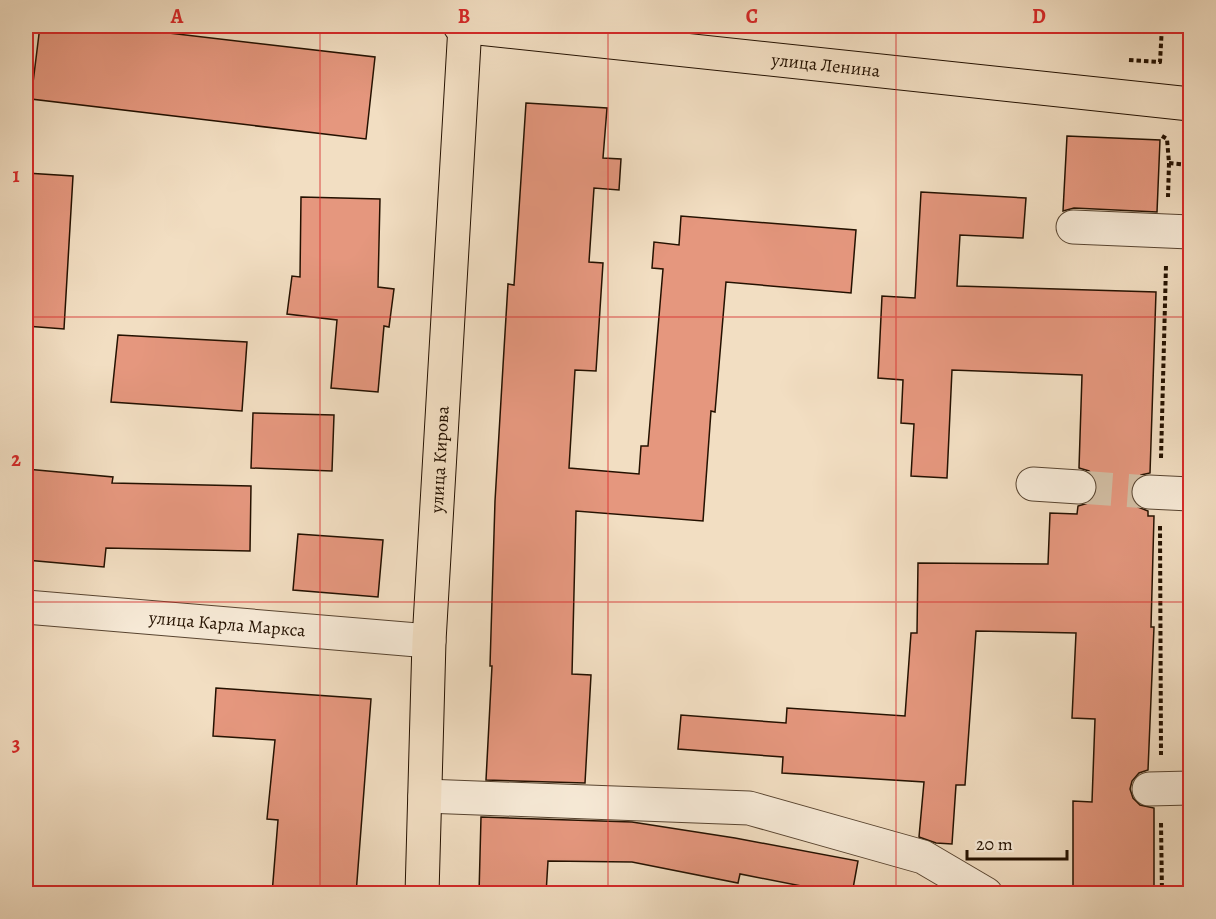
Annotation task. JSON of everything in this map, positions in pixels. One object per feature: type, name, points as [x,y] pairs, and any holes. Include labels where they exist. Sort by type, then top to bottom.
[{"type":"main road","name":"улица Ленина","points":[[463,26],[1191,104]]},
{"type":"main road","name":"улица Кирова","points":[[422,894],[429,641],[463,26]]},
{"type":"street","points":[[1073,227],[1191,232]]},
{"type":"street","points":[[1033,484],[1078,487]]},
{"type":"street","points":[[1149,492],[1191,494]]},
{"type":"street","name":"улица Карла Маркса","points":[[26,607],[429,641]]},
{"type":"street","points":[[1149,789],[1191,788]]},
{"type":"street","points":[[425,796],[749,808],[923,857],[986,894]]},
{"type":"path","points":[[1129,60],[1160,62],[1162,26]]},
{"type":"path","points":[[1168,163],[1191,165]]},
{"type":"building","points":[[40,26],[109,26],[375,57],[366,139],[31,99]]},
{"type":"building","points":[[526,103],[607,108],[603,158],[621,159],[619,190],[594,188],[589,262],[603,263],[596,371],[575,370],[569,468],[639,474],[641,446],[648,446],[663,269],[652,268],[654,242],[679,245],[681,216],[856,230],[851,293],[726,282],[715,412],[711,411],[703,521],[576,511],[572,674],[591,675],[585,783],[486,780],[492,666],[490,666],[495,501],[508,284],[514,285]]},
{"type":"building","points":[[1067,136],[1160,140],[1157,212],[1074,208],[1063,211]]},
{"type":"building","points":[[26,173],[73,176],[64,329],[26,326]]},
{"type":"building","points":[[921,192],[1026,198],[1023,238],[960,235],[957,286],[1156,292],[1150,473],[1141,475],[1134,481],[1130,492],[1132,500],[1138,507],[1148,511],[1148,516],[1154,516],[1151,627],[1154,627],[1148,770],[1139,773],[1132,781],[1130,789],[1133,798],[1140,805],[1154,808],[1154,894],[1073,893],[1073,801],[1092,802],[1095,719],[1072,718],[1076,633],[976,631],[965,785],[956,785],[952,844],[936,843],[919,837],[924,782],[782,773],[783,757],[678,749],[681,715],[786,723],[787,708],[905,716],[911,633],[917,633],[918,563],[1048,564],[1050,513],[1077,514],[1078,506],[1088,503],[1095,497],[1098,488],[1095,478],[1089,471],[1079,468],[1082,375],[952,370],[947,478],[911,476],[914,424],[901,423],[903,380],[878,378],[882,296],[915,298]]},
{"type":"building","points":[[301,197],[380,199],[378,287],[394,289],[389,327],[384,326],[378,392],[331,388],[337,320],[287,314],[292,276],[300,277]]},
{"type":"building","points":[[118,335],[247,342],[242,411],[111,402]]},
{"type":"building","points":[[253,413],[334,415],[332,471],[251,468]]},
{"type":"building","points":[[26,469],[113,477],[112,483],[251,486],[250,551],[106,548],[104,567],[26,560]]},
{"type":"building","points":[[298,534],[383,540],[378,597],[293,590]]},
{"type":"building","points":[[216,688],[371,699],[356,894],[272,894],[278,820],[267,819],[275,740],[213,736]]},
{"type":"building","points":[[481,817],[632,822],[858,861],[852,894],[740,874],[738,883],[632,862],[548,861],[546,894],[479,894]]},
{"type":"tunnel","points":[[1079,487],[1149,492]]}]
